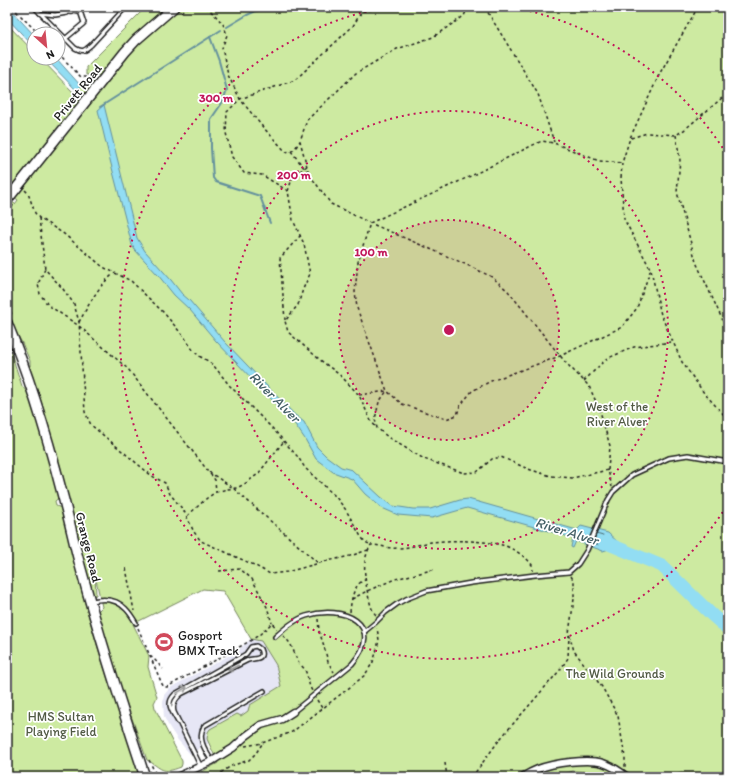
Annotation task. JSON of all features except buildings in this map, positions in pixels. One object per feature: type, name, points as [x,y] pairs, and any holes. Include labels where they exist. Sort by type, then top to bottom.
[{"type":"street","name":"Privett Road","points":[[7,200],[125,52],[136,40],[178,10]]},
{"type":"street","name":"Grange Road","points":[[7,323],[28,378],[43,424],[63,494],[90,602],[111,673],[145,777]]},
{"type":"street","points":[[177,777],[201,767],[233,748],[261,725],[282,719],[293,712]]},
{"type":"street","points":[[522,777],[538,769],[564,762],[602,762],[626,775]]},
{"type":"lane","points":[[34,7],[52,26]]},
{"type":"lane","points":[[58,7],[69,13]]},
{"type":"lane","points":[[40,13],[55,15],[80,11],[85,7]]},
{"type":"lane","points":[[66,40],[74,48],[82,51],[92,44],[126,7]]},
{"type":"lane","points":[[66,38],[84,23],[80,11]]},
{"type":"lane","points":[[364,632],[386,612],[406,599],[426,591],[471,583],[569,572],[578,564],[587,550],[608,500],[613,492],[632,475],[669,458],[688,455],[728,462]]},
{"type":"lane","points":[[90,602],[100,599],[114,601],[126,609],[136,623]]},
{"type":"lane","points":[[275,637],[289,625],[304,616],[331,612],[343,614],[357,621],[362,626],[364,632],[363,647],[358,657],[352,664],[293,712]]},
{"type":"lane","points":[[178,722],[173,708],[177,697],[248,660],[259,658],[261,653],[260,649],[256,646],[252,647],[246,654],[175,694],[171,700],[170,708],[201,767]]},
{"type":"lane","points":[[212,761],[202,742],[201,733],[204,726],[264,691]]},
{"type":"path","points":[[12,7],[31,26]]},
{"type":"path","points":[[178,10],[187,7]]},
{"type":"path","points":[[206,7],[223,24],[227,36],[222,48],[226,68],[240,99],[286,152],[294,150],[300,142],[307,120],[356,73],[397,49],[433,37],[464,16],[468,7]]},
{"type":"path","points":[[288,190],[262,174],[244,173],[232,157],[226,133],[227,112],[240,99],[295,80],[353,26],[362,11],[389,7]]},
{"type":"path","points":[[486,7],[538,94],[554,143]]},
{"type":"path","points":[[698,7],[660,74],[630,138],[622,163],[621,178],[624,219],[651,270],[661,315],[673,342],[682,362],[704,393],[724,416],[728,418]]},
{"type":"path","points":[[66,61],[81,77],[96,77]]},
{"type":"path","points":[[630,138],[647,133],[676,135],[728,93]]},
{"type":"path","points":[[676,135],[680,160],[677,192],[681,208],[696,262],[728,332]]},
{"type":"path","points":[[300,142],[309,174]]},
{"type":"path","points":[[622,163],[600,161],[554,143],[542,142],[370,223],[358,262],[355,292],[357,308],[387,391],[402,404],[446,419],[457,415],[460,406],[472,391],[491,380],[560,356],[622,327],[637,308],[651,270]]},
{"type":"path","points":[[290,151],[331,204],[492,277],[508,291],[560,356],[589,386],[600,411],[610,446],[608,470],[613,492]]},
{"type":"path","points":[[285,321],[298,305],[310,274],[304,244],[293,220],[288,190],[293,176],[307,166]]},
{"type":"path","points":[[22,194],[24,190],[28,193],[35,213],[39,218],[70,238],[103,267],[131,281],[164,313],[193,350],[214,366],[230,386],[284,441],[298,457],[305,468],[335,496],[346,510],[365,542],[371,546],[375,545],[393,549],[432,542],[471,541],[502,545],[512,549],[532,565],[534,575]]},
{"type":"path","points":[[39,218],[45,269],[38,284],[40,294],[48,305],[79,326],[128,369],[215,480],[216,492]]},
{"type":"path","points":[[300,236],[280,258],[285,321],[288,332],[341,376],[359,395],[371,421],[389,438],[424,459],[464,473],[477,472],[492,459],[501,457],[528,469],[551,476],[572,478],[608,470]]},
{"type":"path","points":[[45,269],[74,304],[79,322],[85,412],[91,425],[152,476],[165,484],[170,494],[184,510],[194,532],[201,541],[254,565],[270,574],[287,572],[368,550]]},
{"type":"path","points":[[79,322],[100,287],[107,278],[115,273]]},
{"type":"path","points":[[584,381],[606,359],[634,347],[673,342]]},
{"type":"path","points":[[359,395],[387,391]]},
{"type":"path","points":[[377,428],[375,419],[379,402],[387,391]]},
{"type":"path","points":[[186,516],[216,492],[238,488],[258,474],[284,441]]},
{"type":"path","points":[[207,471],[233,488],[318,563]]},
{"type":"path","points":[[371,546],[366,557],[364,570],[365,580],[370,605],[373,612],[379,619]]},
{"type":"path","points":[[126,568],[136,623],[164,686],[167,686],[250,641],[272,623]]},
{"type":"path","points":[[219,571],[240,568],[252,579],[272,623],[288,640],[294,650],[297,662],[304,669],[309,686],[322,708]]},
{"type":"path","points":[[352,599],[395,579],[436,569]]},
{"type":"path","points":[[472,777],[500,739],[560,670],[568,658],[569,633],[574,599],[574,581],[569,572]]},
{"type":"path","points":[[349,617],[355,588],[361,581],[365,580]]},
{"type":"path","points":[[318,614],[319,631],[328,662],[336,677]]},
{"type":"path","points":[[233,748],[262,743],[292,732],[365,675],[373,662],[379,640],[376,622]]},
{"type":"path","points":[[569,633],[574,651],[602,687],[618,716],[625,758],[626,775]]},
{"type":"path","points":[[150,656],[154,658],[162,669]]},
{"type":"path","points":[[217,777],[231,766],[248,760],[256,753],[262,743]]},
{"type":"path","points":[[445,763],[447,777]]},
{"type":"shaded area","points":[[251,639],[261,641],[276,665],[281,686],[249,707],[248,711],[241,716],[238,714],[207,739],[209,743],[190,754],[177,739],[164,717],[164,695],[170,688],[237,651]]},
{"type":"green space","points":[[146,7],[167,7],[126,44],[100,76],[96,74],[86,75],[86,67]]},
{"type":"green space","points":[[181,7],[728,7],[728,774],[681,773],[670,777],[615,777],[607,773],[573,771],[555,777],[184,777],[201,772],[218,763],[207,739],[210,729],[237,714],[241,716],[248,711],[250,705],[281,686],[276,665],[261,641],[251,639],[223,591],[203,589],[133,624],[149,656],[148,667],[157,697],[154,703],[155,708],[182,761],[182,764],[181,767],[162,770],[147,760],[96,613],[102,607],[95,575],[96,595],[92,596],[61,469],[30,371],[30,361],[12,325],[7,310],[7,209],[12,202],[15,204],[18,200],[14,197],[140,41]]},
{"type":"green space","points":[[7,24],[26,44],[26,66],[48,66],[74,93],[87,80],[96,81],[7,193]]},
{"type":"green space","name":"HMS Sultan Playing Field","points":[[7,341],[22,386],[31,397],[60,497],[55,501],[56,506],[62,508],[91,625],[141,777],[7,777]]},
{"type":"water","points":[[8,7],[26,26],[26,38],[7,18]]},
{"type":"water","points":[[53,66],[63,66],[81,86],[77,91]]},
{"type":"water","points":[[104,105],[137,238],[145,251],[225,342],[295,415],[304,422],[317,447],[326,456],[341,467],[352,470],[393,506],[413,509],[430,509],[468,499],[577,530],[581,526],[608,533],[620,544],[619,551],[609,549],[603,551],[576,541],[573,548],[571,547],[573,538],[467,508],[432,518],[398,515],[382,508],[365,494],[352,479],[333,472],[316,459],[294,423],[216,341],[190,310],[174,295],[132,245],[98,110]]},
{"type":"waterway","points":[[227,27],[247,15],[265,7]]},
{"type":"waterway","points":[[100,107],[221,30]]},
{"type":"waterway","points":[[210,37],[219,61],[227,90],[222,103],[211,119],[213,178],[216,182],[260,196],[270,223]]},
{"type":"waterway","name":"River Alver","points":[[604,542],[662,566],[728,629]]},
{"type":"place","name":"Gosport BMX Track","points":[[164,642]]},
{"type":"park label","name":"West of the River Alver","points":[[617,414]]},
{"type":"park label","name":"The Wild Grounds","points":[[615,673]]}]
